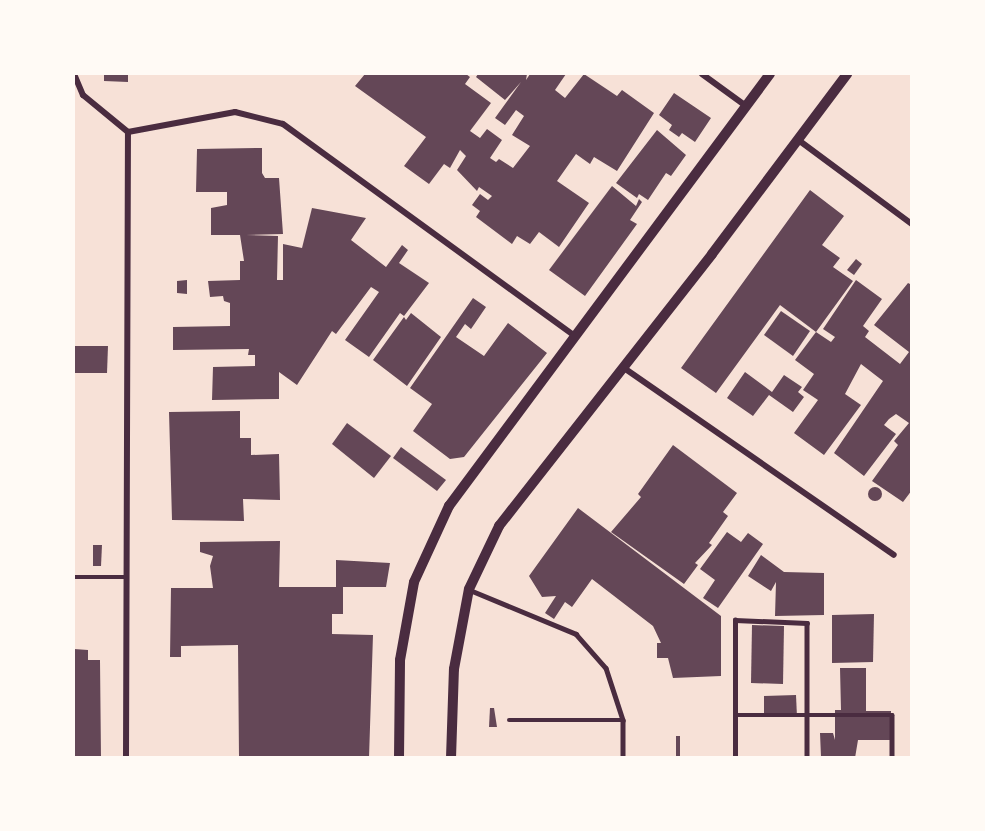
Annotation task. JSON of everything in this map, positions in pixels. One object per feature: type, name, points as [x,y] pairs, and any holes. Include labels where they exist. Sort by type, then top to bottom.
[{"type":"street","points":[[74,74],[83,95],[129,132],[235,112],[283,124],[575,336]]},
{"type":"street","points":[[702,74],[746,106]]},
{"type":"street","points":[[399,758],[400,660],[414,582],[448,506],[770,74]]},
{"type":"street","points":[[451,758],[454,669],[469,589],[499,526],[624,368],[847,74]]},
{"type":"street","points":[[126,758],[129,132]]},
{"type":"street","points":[[797,139],[912,224]]},
{"type":"street","points":[[624,368],[894,555]]},
{"type":"lane","points":[[74,577],[126,577]]},
{"type":"lane","points":[[469,589],[576,634],[606,668],[623,720],[623,758]]},
{"type":"lane","points":[[735,758],[735,620],[807,622],[807,758]]},
{"type":"lane","points":[[735,715],[892,715],[892,758]]},
{"type":"lane","points":[[509,720],[623,720]]},
{"type":"building","points":[[104,74],[128,74],[128,82],[104,81]]},
{"type":"building","points":[[365,74],[466,74],[470,77],[465,84],[491,103],[470,131],[480,138],[487,129],[502,140],[490,158],[496,162],[499,159],[513,168],[530,146],[512,135],[524,116],[516,110],[505,125],[495,118],[521,82],[505,100],[476,77],[478,74],[527,74],[526,80],[530,74],[566,74],[555,90],[565,98],[584,74],[617,96],[622,90],[654,113],[617,171],[594,157],[590,164],[576,154],[557,181],[589,203],[559,247],[539,232],[530,244],[517,236],[512,244],[476,217],[480,211],[472,205],[480,194],[488,200],[492,196],[479,187],[477,191],[457,170],[466,156],[460,150],[450,168],[444,164],[429,184],[404,166],[426,137],[355,86]]},
{"type":"building","points":[[674,93],[711,118],[695,142],[682,133],[679,137],[669,130],[672,125],[659,115]]},
{"type":"building","points":[[657,130],[686,155],[671,176],[666,173],[648,200],[639,194],[637,198],[616,183]]},
{"type":"building","points":[[262,148],[262,173],[265,178],[279,178],[283,234],[246,235],[278,236],[277,280],[283,280],[283,244],[302,248],[312,208],[366,218],[351,240],[386,267],[402,245],[408,250],[399,263],[429,283],[404,316],[400,313],[369,357],[345,340],[379,292],[371,287],[336,334],[332,331],[297,385],[279,372],[279,399],[212,400],[213,367],[255,366],[255,355],[248,355],[249,349],[173,350],[173,327],[230,326],[230,303],[224,301],[223,296],[210,297],[208,281],[240,280],[240,261],[244,261],[240,235],[211,235],[211,208],[227,205],[227,192],[196,192],[197,149]]},
{"type":"building","points":[[612,186],[636,206],[639,199],[642,202],[630,220],[637,224],[585,296],[549,270]]},
{"type":"building","points":[[810,190],[844,216],[822,245],[840,258],[833,267],[853,281],[816,332],[780,305],[716,393],[681,368]]},
{"type":"building","points":[[856,259],[862,264],[854,275],[847,270]]},
{"type":"building","points":[[187,280],[187,294],[177,293],[177,281]]},
{"type":"building","points":[[856,280],[882,299],[863,326],[869,331],[865,337],[900,364],[909,352],[874,325],[908,283],[912,285],[912,490],[903,502],[872,481],[898,445],[894,441],[909,423],[896,414],[889,419],[884,425],[896,434],[864,476],[834,453],[883,381],[861,364],[845,394],[861,405],[824,455],[794,433],[818,400],[803,390],[814,374],[795,360],[816,332],[831,342],[835,337],[823,329]]},
{"type":"building","points":[[473,298],[486,307],[471,329],[465,324],[456,337],[484,356],[508,323],[547,353],[464,457],[450,459],[413,431],[432,404],[410,388]]},
{"type":"building","points":[[781,311],[810,331],[793,356],[764,335]]},
{"type":"building","points":[[411,313],[441,337],[407,386],[373,360],[404,317],[406,320]]},
{"type":"building","points":[[74,346],[108,346],[107,373],[74,373]]},
{"type":"building","points":[[745,372],[772,392],[784,375],[802,387],[798,392],[804,397],[793,412],[769,395],[753,416],[727,398]]},
{"type":"building","points":[[240,411],[240,438],[251,438],[251,455],[279,454],[280,500],[243,499],[244,521],[172,520],[169,412]]},
{"type":"building","points":[[347,423],[391,456],[374,478],[332,444]]},
{"type":"building","points":[[673,445],[737,493],[723,512],[728,516],[709,543],[712,545],[695,563],[698,565],[684,584],[611,532],[641,497],[638,494]]},
{"type":"building","points":[[401,447],[446,480],[437,491],[393,458]]},
{"type":"building","points":[[872,487],[878,487],[882,494],[878,501],[872,501],[868,497],[868,491]]},
{"type":"building","points":[[578,508],[721,616],[721,676],[673,678],[668,658],[657,658],[657,643],[661,643],[653,626],[592,579],[572,607],[565,602],[554,619],[545,613],[556,596],[542,597],[529,576]]},
{"type":"building","points":[[727,532],[741,542],[748,533],[763,544],[718,608],[703,598],[715,580],[700,569]]},
{"type":"building","points":[[280,541],[279,587],[336,587],[336,560],[390,563],[386,587],[343,587],[343,614],[332,614],[332,634],[373,635],[369,758],[239,758],[238,645],[181,646],[181,657],[170,657],[171,588],[213,588],[210,566],[213,556],[200,552],[200,542]]},
{"type":"building","points":[[93,545],[102,545],[101,566],[93,566]]},
{"type":"building","points":[[761,555],[784,572],[824,573],[824,615],[775,616],[776,582],[771,591],[748,576]]},
{"type":"building","points":[[874,614],[873,662],[832,663],[832,615]]},
{"type":"building","points":[[752,625],[784,626],[783,684],[751,683]]},
{"type":"building","points":[[74,649],[88,650],[88,660],[100,660],[101,758],[74,758]]},
{"type":"building","points":[[840,668],[866,668],[866,711],[891,711],[890,740],[858,740],[855,758],[821,757],[820,733],[833,733],[835,740],[835,710],[841,710]]},
{"type":"building","points":[[796,695],[797,717],[764,717],[764,696]]},
{"type":"building","points":[[490,708],[494,708],[497,727],[489,727]]},
{"type":"building","points":[[676,736],[680,736],[680,758],[676,758]]}]
